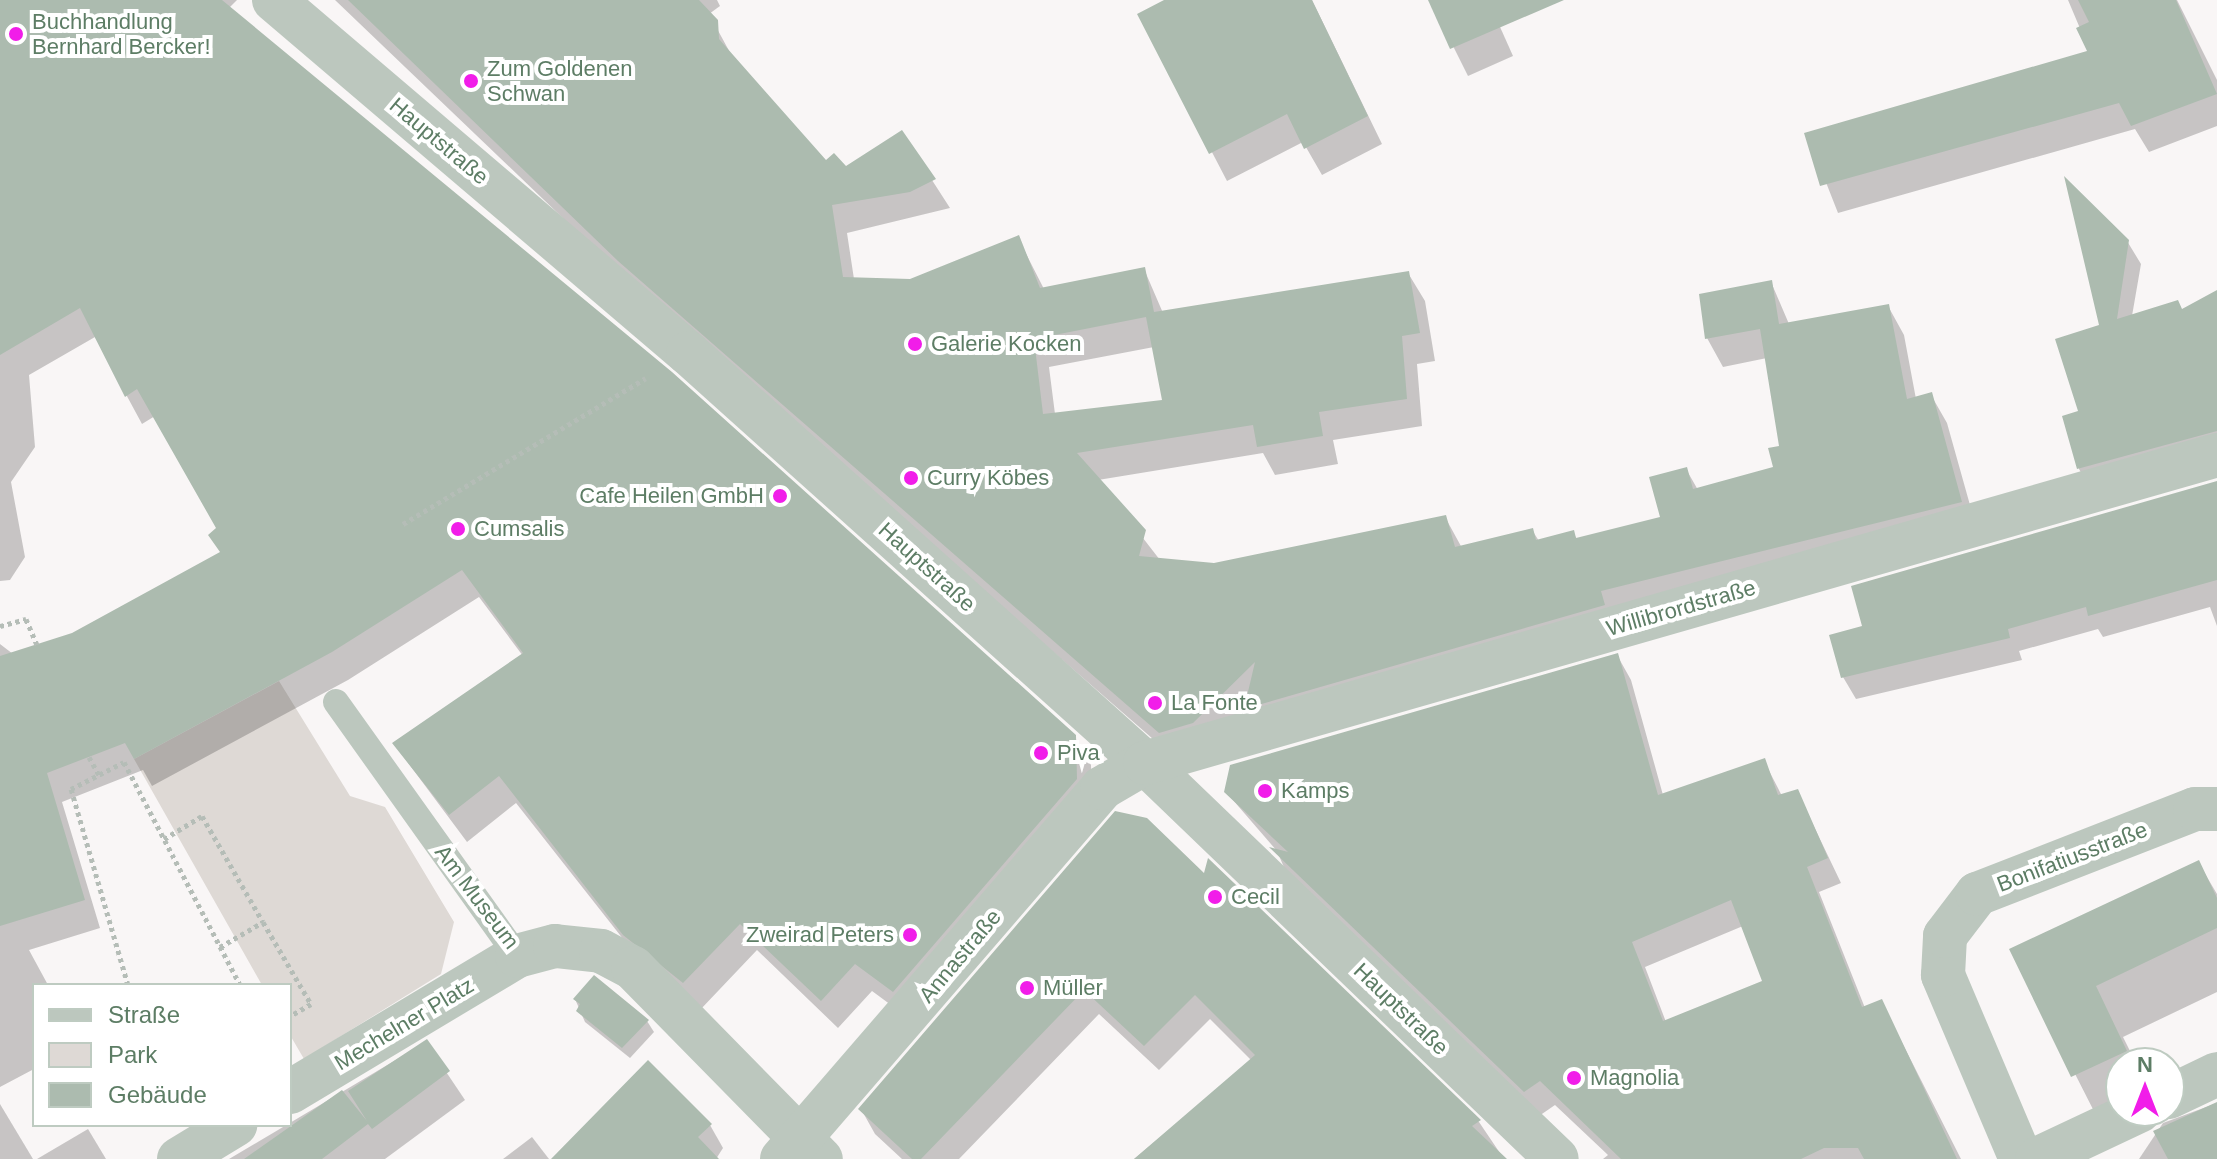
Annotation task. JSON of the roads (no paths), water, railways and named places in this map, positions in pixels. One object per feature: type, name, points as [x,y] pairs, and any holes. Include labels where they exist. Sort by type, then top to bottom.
[{"type":"street","name":"Hauptstraße","points":[[274,0],[688,353],[1145,763],[1557,1159]]},
{"type":"street","name":"Willibrordstraße","points":[[1145,763],[2217,455]]},
{"type":"street","name":"Annastraße","points":[[803,1153],[1102,788],[1145,763]]},
{"type":"street","name":"Bonifatiusstraße","points":[[2021,1159],[1943,975],[1945,936],[1977,894],[2195,809],[2217,809]]},
{"type":"street","name":"Am Museum","points":[[517,956],[555,946],[601,951],[633,968],[803,1153]]},
{"type":"street","name":"Mechelner Platz","points":[[292,1091],[517,956]]},
{"type":"street","points":[[2185,1089],[2217,1074]]},
{"type":"street","points":[[179,1159],[232,1127]]},
{"type":"street","points":[[2037,1159],[2105,1127]]},
{"type":"lane","name":"Am Museum","points":[[336,702],[517,956]]},
{"type":"place","name":"Buchhandlung Bernhard Bercker!","points":[[16,34]]},
{"type":"place","name":"Zum Goldenen Schwan","points":[[471,81]]},
{"type":"place","name":"Galerie Kocken","points":[[915,344]]},
{"type":"place","name":"Curry Köbes","points":[[911,478]]},
{"type":"place","name":"Cafe Heilen GmbH","points":[[780,496]]},
{"type":"place","name":"Cumsalis","points":[[458,529]]},
{"type":"place","name":"La Fonte","points":[[1155,703]]},
{"type":"place","name":"Piva","points":[[1041,753]]},
{"type":"place","name":"Kamps","points":[[1265,791]]},
{"type":"place","name":"Cecil","points":[[1215,897]]},
{"type":"place","name":"Zweirad Peters","points":[[910,935]]},
{"type":"place","name":"Müller","points":[[1027,988]]},
{"type":"place","name":"Magnolia","points":[[1574,1078]]}]
